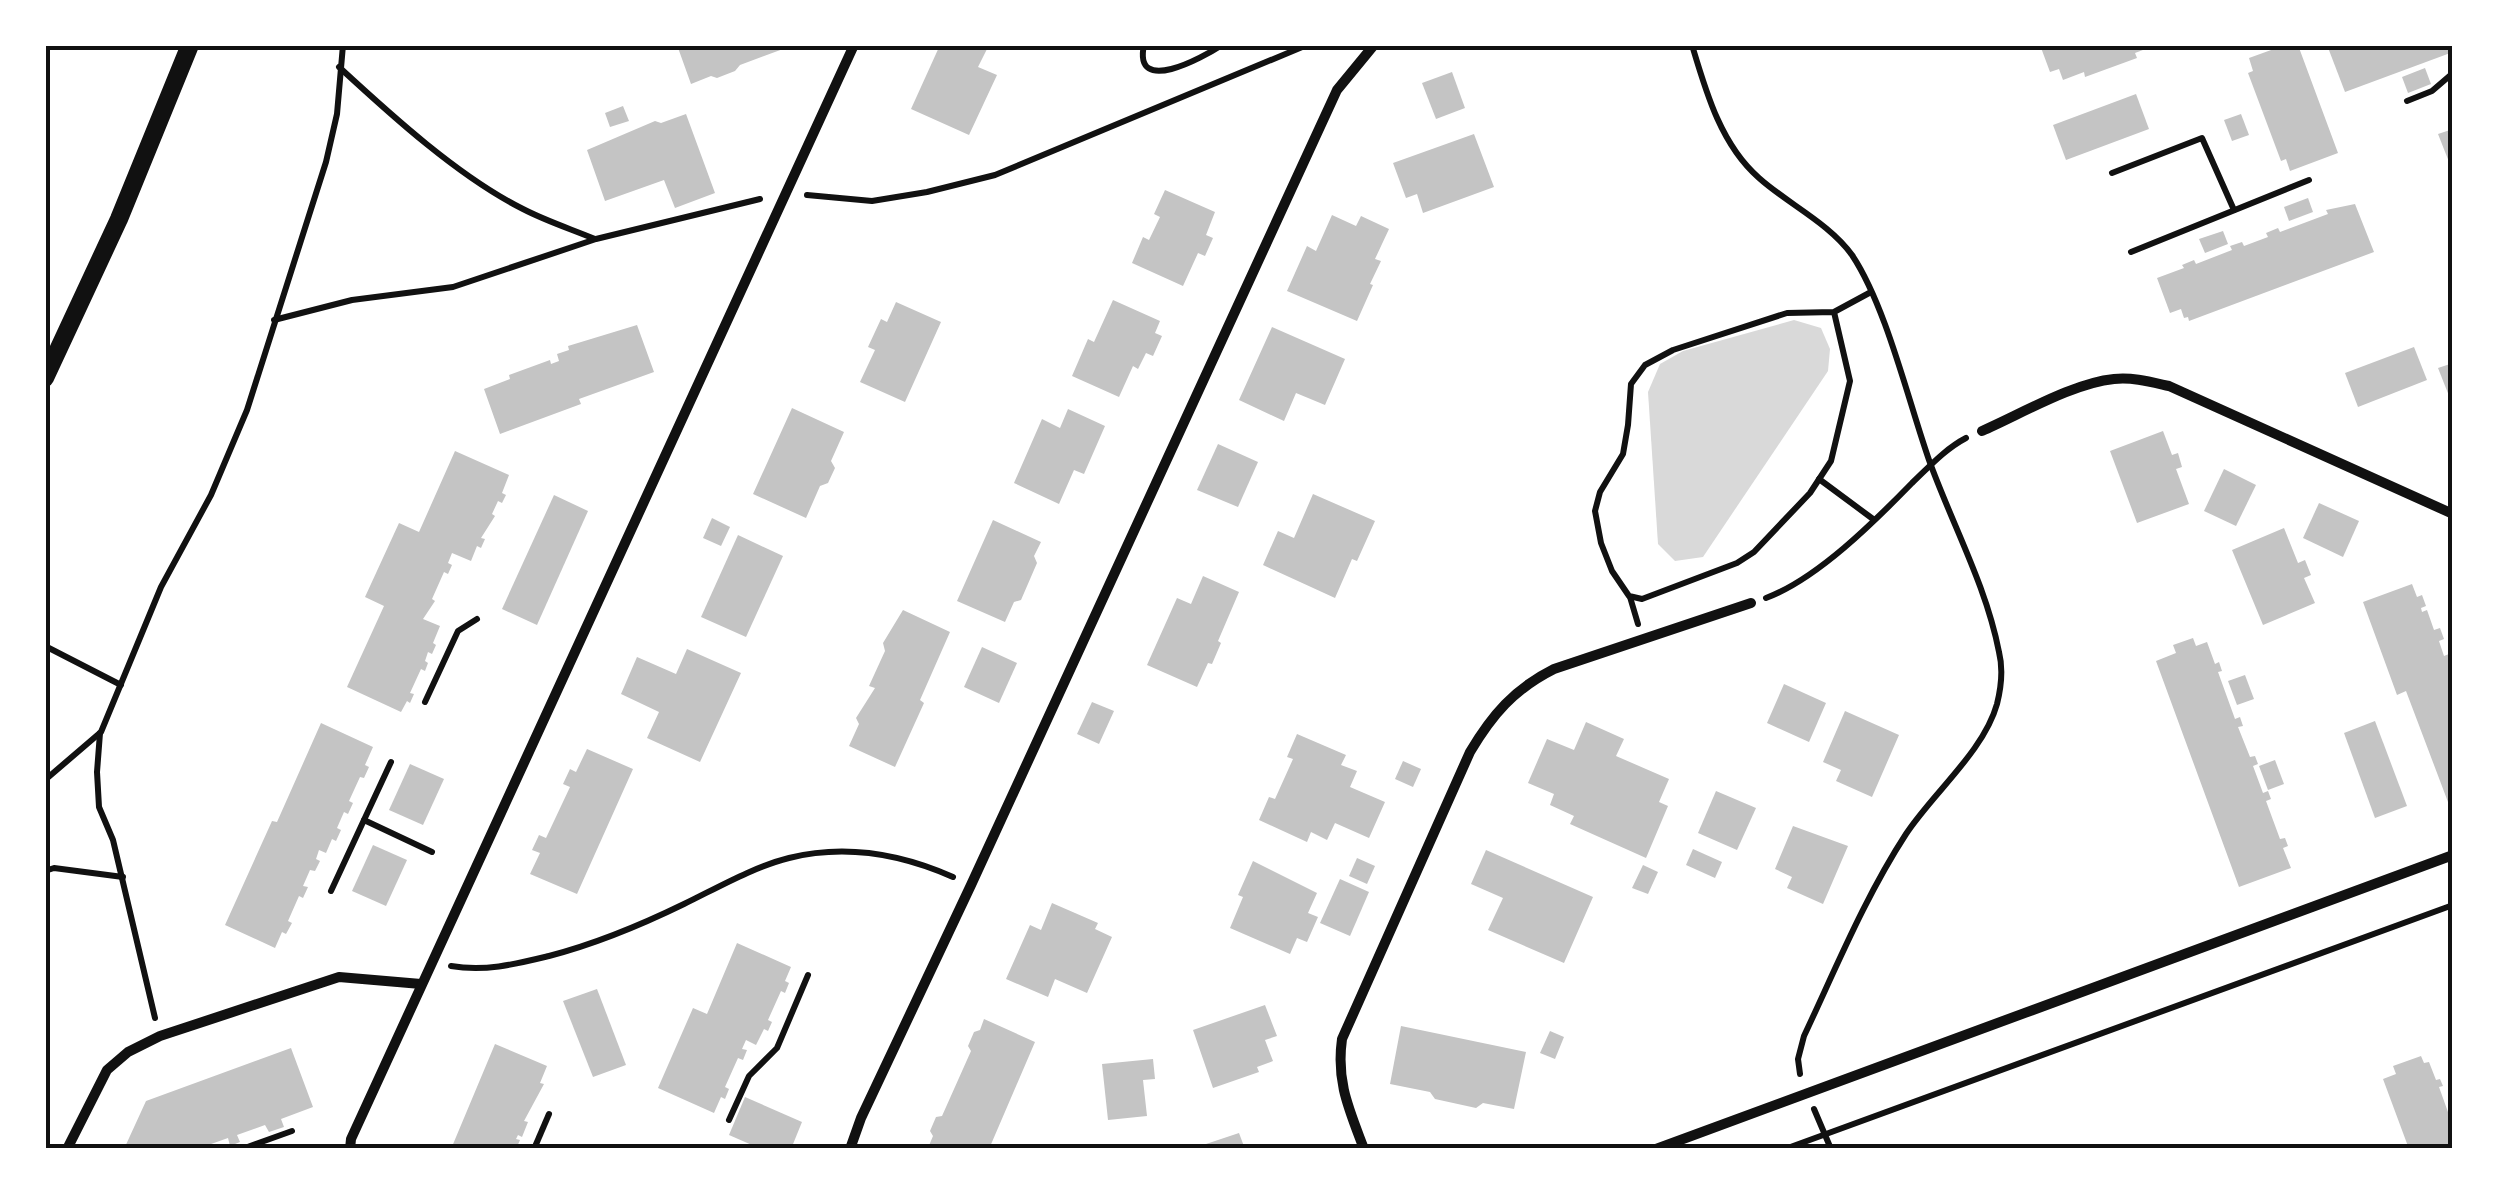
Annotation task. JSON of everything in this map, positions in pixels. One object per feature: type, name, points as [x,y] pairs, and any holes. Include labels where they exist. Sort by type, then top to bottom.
[{"type":"street","points":[[45,378],[118,219],[190,45]]},
{"type":"street","points":[[350,1149],[430,963],[854,45]]},
{"type":"street","points":[[850,1149],[860,1118],[1337,90],[1374,45]]},
{"type":"street","points":[[1982,431],[2080,388],[2112,379],[2138,379],[2169,386],[2453,514]]},
{"type":"street","points":[[1364,1149],[1343,1093],[1338,1068],[1342,1039],[1470,752],[1487,724],[1504,702],[1554,669],[1751,603]]},
{"type":"street","points":[[1656,1149],[2453,856]]},
{"type":"street","points":[[66,1149],[107,1070],[128,1052],[160,1036],[339,977],[421,984]]},
{"type":"path","points":[[160,1036],[114,840],[100,807],[100,732],[161,588],[212,495],[246,410],[326,162],[337,114],[342,45]]},
{"type":"path","points":[[1144,45],[1144,66],[1151,72],[1160,72],[1198,60],[1222,45]]},
{"type":"path","points":[[274,320],[352,300],[453,286],[500,274],[596,239],[695,212],[785,194],[872,201],[995,175],[1307,45]]},
{"type":"path","points":[[1692,45],[1707,97],[1733,148],[1756,177],[1851,254],[1871,292],[1930,464],[1994,627],[2001,657],[1996,706],[1984,732],[1910,828],[1864,909],[1804,1036],[1798,1059],[1831,1149]]},
{"type":"path","points":[[339,67],[388,112],[492,189],[522,208],[596,239]]},
{"type":"path","points":[[2408,102],[2432,91],[2453,73]]},
{"type":"path","points":[[2112,173],[2202,138],[2234,210]]},
{"type":"path","points":[[2131,252],[2309,180]]},
{"type":"path","points":[[1834,312],[1850,381],[1831,461],[1810,493],[1754,552],[1737,563],[1642,599],[1629,596],[1601,543],[1594,511],[1622,454],[1631,384],[1645,365],[1673,350],[1788,313],[1834,312],[1871,292]]},
{"type":"path","points":[[1751,603],[1782,592],[1816,571],[1930,464],[1960,440],[1982,431]]},
{"type":"path","points":[[1819,479],[1873,519]]},
{"type":"path","points":[[425,702],[458,632],[477,620]]},
{"type":"path","points":[[45,646],[121,685]]},
{"type":"path","points":[[45,780],[100,732]]},
{"type":"path","points":[[331,891],[390,762]]},
{"type":"path","points":[[364,820],[432,852]]},
{"type":"path","points":[[430,963],[471,970],[511,966],[566,951],[648,922],[787,858],[827,852],[886,853],[924,864],[971,885]]},
{"type":"path","points":[[45,870],[123,877]]},
{"type":"path","points":[[1785,1149],[2453,905]]},
{"type":"path","points":[[729,1120],[749,1076],[777,1048],[808,975]]},
{"type":"path","points":[[534,1149],[550,1114]]},
{"type":"path","points":[[242,1149],[292,1131]]},
{"type":"shaded area","points":[[1794,320],[1821,328],[1830,349],[1828,371],[1703,557],[1675,561],[1658,544],[1648,392],[1660,364],[1683,351]]},
{"type":"building","points":[[677,45],[794,45],[717,78],[711,76],[691,84]]},
{"type":"building","points":[[940,45],[977,45],[987,49],[978,67],[997,75],[969,135],[911,109]]},
{"type":"building","points":[[2040,45],[2156,45],[2135,53],[2137,58],[2085,77],[2084,72],[2063,80],[2059,69],[2050,72]]},
{"type":"building","points":[[2285,45],[2298,45],[2338,153],[2290,171],[2286,159],[2281,161],[2248,73],[2253,71],[2249,58]]},
{"type":"building","points":[[2327,45],[2453,45],[2453,52],[2345,92]]},
{"type":"building","points":[[2425,68],[2431,84],[2408,93],[2402,77]]},
{"type":"building","points":[[1452,72],[1465,108],[1436,119],[1422,83]]},
{"type":"building","points":[[2136,94],[2149,129],[2066,160],[2053,125]]},
{"type":"building","points":[[623,106],[629,121],[610,127],[605,113]]},
{"type":"building","points":[[686,114],[715,193],[675,208],[664,180],[605,201],[587,150],[655,121],[661,123]]},
{"type":"building","points":[[2241,114],[2249,135],[2232,141],[2224,120]]},
{"type":"building","points":[[2453,129],[2453,172],[2438,134]]},
{"type":"building","points":[[1474,134],[1494,187],[1423,213],[1417,194],[1406,198],[1393,163]]},
{"type":"building","points":[[1165,190],[1215,212],[1206,235],[1213,238],[1205,256],[1198,253],[1183,286],[1132,263],[1143,237],[1149,240],[1160,217],[1154,214]]},
{"type":"building","points":[[2308,198],[2313,212],[2289,221],[2284,207]]},
{"type":"building","points":[[2355,204],[2374,252],[2189,321],[2181,309],[2170,313],[2157,278],[2194,260],[2196,264],[2232,250],[2230,246],[2242,242],[2244,246],[2268,237],[2266,233],[2278,228],[2280,232],[2328,214],[2326,210]]},
{"type":"building","points":[[1332,215],[1356,226],[1361,216],[1389,229],[1375,259],[1381,261],[1357,321],[1287,291],[1307,246],[1316,251]]},
{"type":"building","points":[[2223,231],[2228,244],[2205,253],[2199,239]]},
{"type":"building","points":[[1113,300],[1160,321],[1155,333],[1162,336],[1153,356],[1146,353],[1138,369],[1133,366],[1119,397],[1072,376],[1088,339],[1094,342]]},
{"type":"building","points":[[896,302],[941,322],[905,402],[860,382],[875,350],[868,347],[881,319],[887,322]]},
{"type":"building","points":[[637,325],[654,372],[500,434],[484,389],[510,379],[509,375],[550,360],[551,364],[559,361],[557,354],[569,350],[568,346]]},
{"type":"building","points":[[1272,327],[1345,359],[1325,405],[1296,393],[1284,421],[1239,400]]},
{"type":"building","points":[[2414,347],[2427,380],[2358,407],[2345,373]]},
{"type":"building","points":[[2453,363],[2453,406],[2438,368]]},
{"type":"building","points":[[792,408],[844,432],[831,461],[835,468],[828,483],[820,486],[806,518],[753,494]]},
{"type":"building","points":[[1068,409],[1105,426],[1084,474],[1074,470],[1059,504],[1014,483],[1042,419],[1060,428]]},
{"type":"building","points":[[2163,431],[2172,455],[2178,453],[2182,467],[2176,469],[2189,504],[2137,523],[2110,451]]},
{"type":"building","points":[[1218,444],[1258,462],[1238,507],[1197,490]]},
{"type":"building","points":[[455,451],[509,475],[502,493],[506,495],[502,503],[498,501],[492,514],[495,516],[481,538],[485,539],[481,548],[477,546],[471,561],[452,553],[448,563],[452,565],[448,574],[444,572],[432,599],[435,601],[423,619],[440,626],[433,643],[436,645],[432,654],[428,652],[425,671],[421,669],[410,693],[414,694],[410,703],[407,701],[401,712],[347,687],[384,606],[365,597],[399,523],[419,532]]},
{"type":"building","points":[[2224,469],[2256,485],[2236,526],[2204,511]]},
{"type":"building","points":[[1313,494],[1375,521],[1335,598],[1263,565],[1278,531],[1294,538]]},
{"type":"building","points":[[554,495],[588,511],[537,625],[502,609]]},
{"type":"building","points":[[2319,503],[2359,521],[2343,557],[2303,538]]},
{"type":"building","points":[[712,518],[730,527],[721,546],[703,538]]},
{"type":"building","points":[[993,520],[1041,542],[1034,556],[1037,563],[1021,600],[1014,602],[1005,622],[957,601]]},
{"type":"building","points":[[2284,528],[2298,563],[2305,560],[2311,575],[2304,578],[2315,603],[2263,625],[2232,550]]},
{"type":"building","points":[[738,535],[783,556],[746,637],[701,617]]},
{"type":"building","points":[[1203,576],[1239,592],[1212,664],[1208,663],[1197,687],[1147,665],[1177,598],[1191,604]]},
{"type":"building","points":[[2412,584],[2426,606],[2421,608],[2422,612],[2427,610],[2434,630],[2440,628],[2444,656],[2449,654],[2453,664],[2448,667],[2453,667],[2453,800],[2448,802],[2406,691],[2397,695],[2363,602]]},
{"type":"building","points":[[903,610],[950,632],[895,767],[849,746],[859,724],[856,718],[875,688],[869,686],[885,651],[883,643]]},
{"type":"building","points":[[2193,638],[2196,646],[2207,642],[2215,664],[2219,662],[2222,671],[2218,672],[2235,719],[2240,717],[2243,726],[2238,727],[2250,757],[2255,756],[2258,764],[2253,766],[2263,793],[2268,791],[2271,799],[2266,801],[2280,839],[2285,838],[2288,846],[2283,848],[2291,868],[2239,887],[2156,661],[2176,653],[2173,645]]},
{"type":"building","points":[[982,647],[1017,663],[999,703],[964,687]]},
{"type":"building","points":[[687,649],[741,673],[700,762],[647,738],[659,712],[621,694],[637,657],[676,674]]},
{"type":"building","points":[[2245,675],[2254,699],[2237,705],[2228,681]]},
{"type":"building","points":[[1784,684],[1826,703],[1809,742],[1767,723]]},
{"type":"building","points":[[1092,702],[1114,711],[1099,744],[1077,734]]},
{"type":"building","points":[[1845,711],[1899,735],[1872,797],[1836,781],[1841,770],[1823,762]]},
{"type":"building","points":[[2375,721],[2407,806],[2375,818],[2344,733]]},
{"type":"building","points":[[1586,722],[1624,739],[1616,756],[1669,779],[1659,802],[1668,806],[1646,858],[1570,824],[1574,816],[1550,805],[1554,794],[1528,783],[1547,739],[1574,750]]},
{"type":"building","points":[[321,723],[373,747],[365,765],[369,767],[349,801],[353,803],[348,814],[344,812],[336,841],[332,839],[326,853],[319,850],[316,859],[320,861],[315,871],[310,870],[303,886],[308,887],[303,898],[299,896],[288,921],[292,923],[286,934],[282,932],[275,948],[225,925]]},
{"type":"building","points":[[1297,734],[1346,755],[1341,765],[1357,771],[1350,787],[1385,802],[1369,838],[1335,823],[1327,840],[1311,832],[1307,842],[1259,820],[1269,797],[1275,799],[1293,759],[1287,757]]},
{"type":"building","points":[[587,749],[633,769],[577,894],[530,874],[540,853],[532,850],[539,835],[546,838],[570,787],[563,784],[570,769],[576,772]]},
{"type":"building","points":[[2275,760],[2284,784],[2268,790],[2259,766]]},
{"type":"building","points":[[1403,761],[1421,769],[1413,787],[1395,779]]},
{"type":"building","points":[[410,764],[444,779],[423,825],[389,810]]},
{"type":"building","points":[[1716,791],[1756,808],[1737,850],[1698,833]]},
{"type":"building","points":[[1793,826],[1848,846],[1823,904],[1787,888],[1792,877],[1775,869]]},
{"type":"building","points":[[373,845],[407,860],[386,906],[352,891]]},
{"type":"building","points":[[1693,849],[1722,862],[1715,878],[1686,865]]},
{"type":"building","points":[[1486,850],[1593,897],[1564,963],[1488,930],[1503,898],[1471,884]]},
{"type":"building","points":[[1357,858],[1375,866],[1367,884],[1349,876]]},
{"type":"building","points":[[1253,861],[1317,893],[1308,913],[1318,917],[1307,942],[1297,938],[1290,954],[1230,928],[1243,897],[1238,895]]},
{"type":"building","points":[[1643,865],[1658,872],[1648,894],[1632,888]]},
{"type":"building","points":[[1340,879],[1369,892],[1350,936],[1320,923]]},
{"type":"building","points":[[1052,903],[1098,923],[1095,929],[1112,937],[1087,993],[1055,979],[1048,997],[1006,979],[1030,925],[1041,930]]},
{"type":"building","points":[[737,943],[791,967],[785,981],[789,983],[785,993],[781,991],[768,1020],[772,1022],[768,1031],[764,1029],[756,1045],[746,1040],[743,1060],[738,1058],[725,1087],[729,1089],[725,1099],[721,1097],[714,1113],[658,1088],[693,1008],[707,1014]]},
{"type":"building","points":[[597,989],[626,1065],[593,1077],[563,1001]]},
{"type":"building","points":[[1265,1005],[1277,1036],[1265,1040],[1273,1061],[1257,1067],[1259,1072],[1213,1088],[1193,1030]]},
{"type":"building","points":[[984,1019],[1035,1042],[989,1149],[928,1148],[936,1117],[942,1116],[971,1051],[968,1046],[974,1032],[980,1030]]},
{"type":"building","points":[[1401,1026],[1526,1052],[1514,1109],[1483,1103],[1476,1108],[1435,1099],[1430,1092],[1390,1084]]},
{"type":"building","points":[[1550,1031],[1564,1037],[1555,1059],[1540,1053]]},
{"type":"building","points":[[495,1044],[547,1066],[540,1083],[544,1084],[524,1121],[528,1122],[522,1137],[518,1135],[516,1139],[520,1140],[516,1149],[451,1149]]},
{"type":"building","points":[[291,1048],[313,1107],[281,1119],[284,1127],[269,1132],[265,1125],[237,1135],[240,1142],[230,1146],[228,1138],[197,1149],[124,1149],[146,1101]]},
{"type":"building","points":[[2421,1056],[2443,1086],[2439,1087],[2453,1126],[2453,1149],[2409,1149],[2383,1079],[2396,1074],[2393,1066]]},
{"type":"building","points":[[1153,1059],[1155,1079],[1143,1080],[1147,1116],[1108,1120],[1102,1064]]},
{"type":"building","points":[[745,1097],[802,1122],[791,1149],[761,1149],[729,1135]]},
{"type":"building","points":[[1239,1133],[1245,1149],[1194,1149],[1194,1148]]}]
